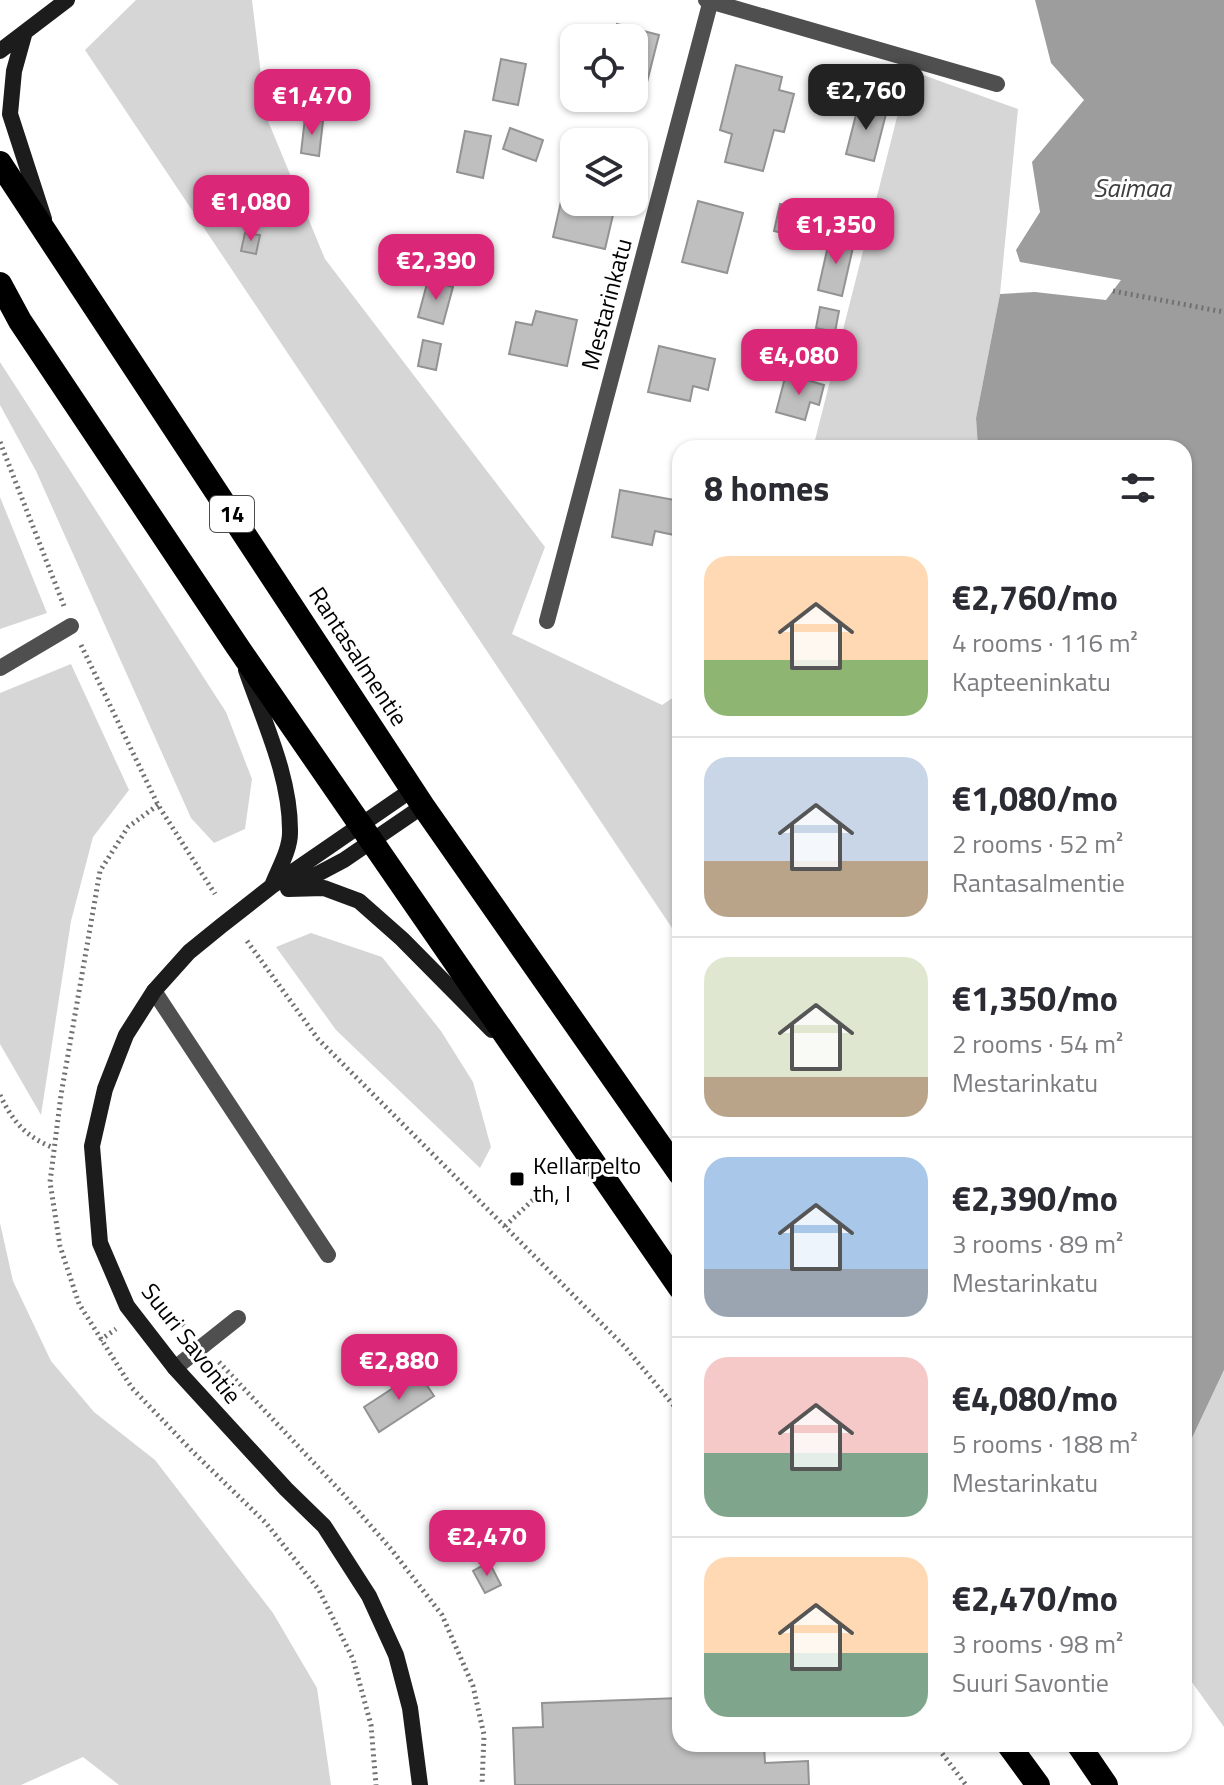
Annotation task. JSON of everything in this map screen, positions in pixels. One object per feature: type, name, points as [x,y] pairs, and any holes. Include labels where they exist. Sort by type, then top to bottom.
[{"type":"highway","name":"Rantasalmentie","points":[[0,163],[418,798],[672,1163]]},
{"type":"highway","points":[[0,284],[20,321],[237,646],[672,1277]]},
{"type":"highway","points":[[1014,1752],[1038,1785]]},
{"type":"highway","points":[[1083,1752],[1106,1785]]},
{"type":"street","points":[[0,51],[67,0]]},
{"type":"street","points":[[709,0],[997,84]]},
{"type":"street","name":"Mestarinkatu","points":[[547,621],[709,0]]},
{"type":"street","points":[[24,35],[14,71],[10,114],[51,240]]},
{"type":"street","points":[[0,668],[71,626]]},
{"type":"street","points":[[237,646],[279,764],[287,807],[290,836],[280,888]]},
{"type":"street","name":"Suuri Savontie","points":[[418,798],[367,835],[228,921],[189,952],[154,991],[126,1035],[105,1089],[92,1146],[100,1243],[127,1306],[175,1368],[275,1478],[324,1526],[369,1596],[396,1655],[410,1708],[420,1785]]},
{"type":"street","name":"Suuri Savontie","points":[[280,888],[324,888],[359,901],[402,939],[517,1054]]},
{"type":"street","points":[[154,991],[328,1255]]},
{"type":"street","points":[[175,1368],[238,1318]]},
{"type":"path","points":[[1113,291],[1224,312]]},
{"type":"path","points":[[0,442],[71,626],[158,805],[215,894]]},
{"type":"path","points":[[158,805],[128,827],[100,871],[50,1182],[60,1246],[79,1304],[132,1388],[266,1523],[319,1590],[353,1659],[371,1725],[376,1785]]},
{"type":"path","points":[[247,941],[318,1039],[625,1347],[672,1403]]},
{"type":"path","points":[[0,1095],[9,1113],[32,1139],[55,1148]]},
{"type":"path","points":[[505,1226],[535,1198]]},
{"type":"path","points":[[941,1752],[966,1785]]},
{"type":"shaded area","points":[[136,0],[252,0],[266,116],[325,259],[545,547],[512,634],[662,705],[672,698],[672,928],[85,50]]},
{"type":"shaded area","points":[[909,70],[1018,109],[1000,294],[976,418],[977,440],[815,440]]},
{"type":"shaded area","points":[[0,362],[226,712],[252,779],[245,829],[214,843],[191,818],[36,471],[0,405]]},
{"type":"shaded area","points":[[0,497],[47,613],[0,629]]},
{"type":"shaded area","points":[[71,664],[129,790],[93,837],[71,921],[41,1115],[0,1044],[0,693]]},
{"type":"shaded area","points":[[311,933],[382,957],[441,1031],[473,1082],[491,1147],[480,1168],[336,1030],[276,947]]},
{"type":"shaded area","points":[[0,1223],[13,1281],[51,1361],[94,1412],[155,1460],[273,1613],[317,1688],[331,1785],[119,1785],[83,1757],[21,1785],[0,1785]]},
{"type":"shaded area","points":[[1224,1370],[1224,1727],[1192,1682],[1192,1438]]},
{"type":"water","name":"Saimaa","points":[[1035,0],[1224,0],[1224,1370],[1192,1438],[1192,440],[977,440],[976,418],[1000,294],[1035,292],[1106,300],[1121,280],[1020,262],[1016,250],[1040,212],[1032,162],[1084,100],[1051,63]]},
{"type":"building","points":[[648,32],[659,35],[648,78]]},
{"type":"building","points":[[501,59],[526,64],[518,105],[493,100]]},
{"type":"building","points":[[736,65],[782,77],[779,90],[794,94],[784,132],[774,130],[763,171],[725,162],[732,134],[720,130]]},
{"type":"building","points":[[859,103],[887,110],[874,161],[846,154]]},
{"type":"building","points":[[305,118],[323,121],[319,156],[301,153]]},
{"type":"building","points":[[510,128],[543,140],[536,161],[503,149]]},
{"type":"building","points":[[465,131],[491,136],[483,178],[457,172]]},
{"type":"building","points":[[698,201],[743,213],[727,273],[682,262]]},
{"type":"building","points":[[780,204],[813,212],[807,239],[774,231]]},
{"type":"building","points":[[560,206],[560,216],[613,216],[605,249],[553,237]]},
{"type":"building","points":[[245,233],[260,235],[256,254],[241,251]]},
{"type":"building","points":[[830,237],[854,243],[842,296],[818,290]]},
{"type":"building","points":[[428,280],[453,287],[443,324],[418,317]]},
{"type":"building","points":[[820,307],[839,311],[835,332],[816,328]]},
{"type":"building","points":[[536,311],[577,320],[567,366],[509,354],[516,322],[532,325]]},
{"type":"building","points":[[423,340],[441,344],[436,370],[418,366]]},
{"type":"building","points":[[659,346],[715,359],[708,390],[693,386],[690,401],[648,392]]},
{"type":"building","points":[[786,374],[824,385],[819,405],[810,402],[805,420],[776,412]]},
{"type":"building","points":[[620,490],[672,500],[672,535],[655,531],[652,545],[612,537]]},
{"type":"building","points":[[418,1372],[434,1396],[379,1432],[364,1407]]},
{"type":"building","points":[[489,1562],[501,1585],[485,1593],[473,1571]]},
{"type":"building","points":[[672,1698],[672,1752],[764,1752],[765,1763],[808,1761],[809,1785],[515,1785],[513,1728],[543,1727],[542,1703]]},
{"type":"place","name":"Kellarpelto th, I","points":[[517,1179]]}]
